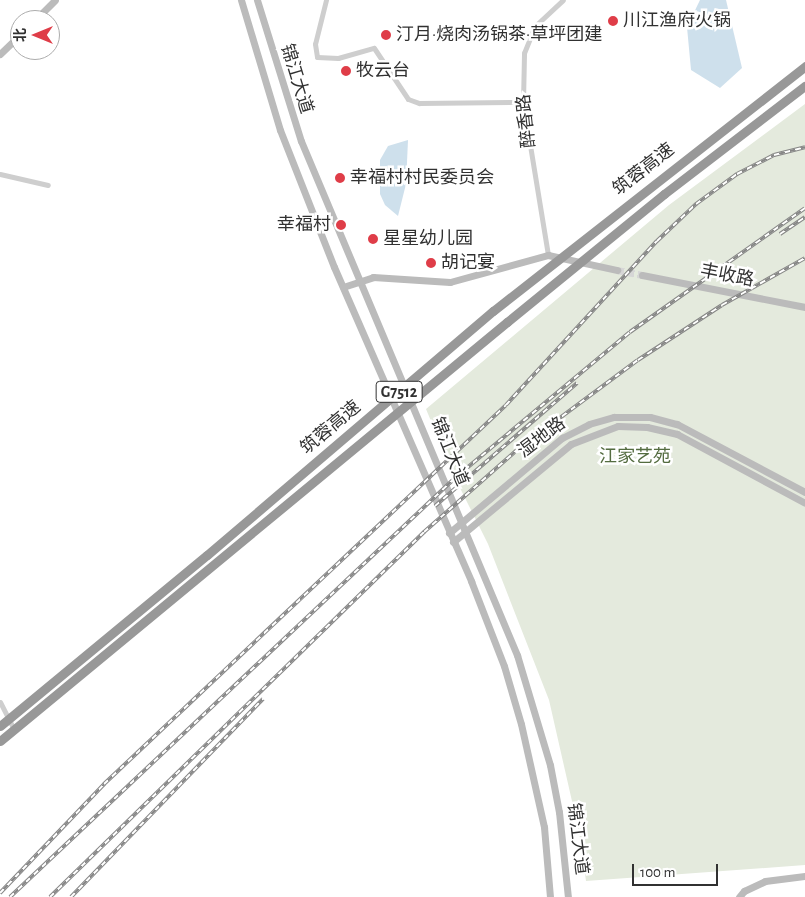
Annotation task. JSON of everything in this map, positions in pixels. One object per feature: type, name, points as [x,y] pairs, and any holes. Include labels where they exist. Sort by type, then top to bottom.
[{"type":"highway","name":"筑蓉高速","points":[[0,726],[207,555],[494,311],[805,66]]},
{"type":"highway","name":"筑蓉高速","points":[[0,741],[514,316],[805,86]]},
{"type":"main road","points":[[45,10],[55,0]]},
{"type":"main road","name":"锦江大道","points":[[241,0],[269,99],[343,287],[450,533],[504,666],[522,724],[544,827],[550,897]]},
{"type":"main road","name":"锦江大道","points":[[257,0],[286,102],[510,637],[534,706],[560,812],[568,897]]},
{"type":"main road","points":[[0,54],[10,44]]},
{"type":"main road","points":[[343,287],[373,277],[450,282],[548,255],[617,270]]},
{"type":"main road","name":"丰收路","points":[[642,275],[805,307]]},
{"type":"main road","name":"湿地路","points":[[450,533],[562,438],[602,420],[636,416],[663,420],[733,453],[805,492]]},
{"type":"main road","name":"湿地路","points":[[453,542],[571,444],[618,426],[646,427],[671,432],[805,502]]},
{"type":"main road","points":[[729,461],[733,453]]},
{"type":"main road","points":[[739,897],[744,891],[765,881],[805,876]]},
{"type":"street","points":[[326,0],[315,44],[317,57],[338,58],[374,48],[408,98],[419,103],[524,102]]},
{"type":"street","name":"醉香路","points":[[548,255],[524,102],[524,53],[535,26],[563,0]]},
{"type":"street","points":[[0,174],[48,185]]},
{"type":"street","points":[[0,702],[15,733]]},
{"type":"green space","name":"江家艺苑","points":[[805,104],[805,865],[586,881],[579,832],[549,700],[488,544],[452,472],[426,409],[669,205]]},
{"type":"water","points":[[700,0],[726,0],[742,68],[720,88],[691,70],[687,27]]},
{"type":"water","points":[[408,140],[406,184],[398,216],[385,205],[380,194],[380,160],[388,146]]},
{"type":"tunnel","points":[[617,270],[642,275]]},
{"type":"railway","points":[[0,893],[104,784],[506,405],[657,241],[696,204],[737,174],[774,155],[805,147]]},
{"type":"railway","points":[[10,897],[456,477],[630,332],[805,208]]},
{"type":"railway","points":[[780,234],[805,217]]},
{"type":"railway","points":[[50,897],[424,532],[518,449],[638,360],[722,305],[805,258]]},
{"type":"railway","points":[[435,506],[577,383]]},
{"type":"railway","points":[[71,897],[263,699]]},
{"type":"place","name":"川江渔府火锅","points":[[613,21]]},
{"type":"place","name":"汀月·烧肉汤锅茶·草坪团建","points":[[386,35]]},
{"type":"place","name":"牧云台","points":[[346,71]]},
{"type":"place","name":"幸福村村民委员会","points":[[340,178]]},
{"type":"place","name":"幸福村","points":[[341,225]]},
{"type":"place","name":"星星幼儿园","points":[[373,239]]},
{"type":"place","name":"胡记宴","points":[[431,263]]}]
